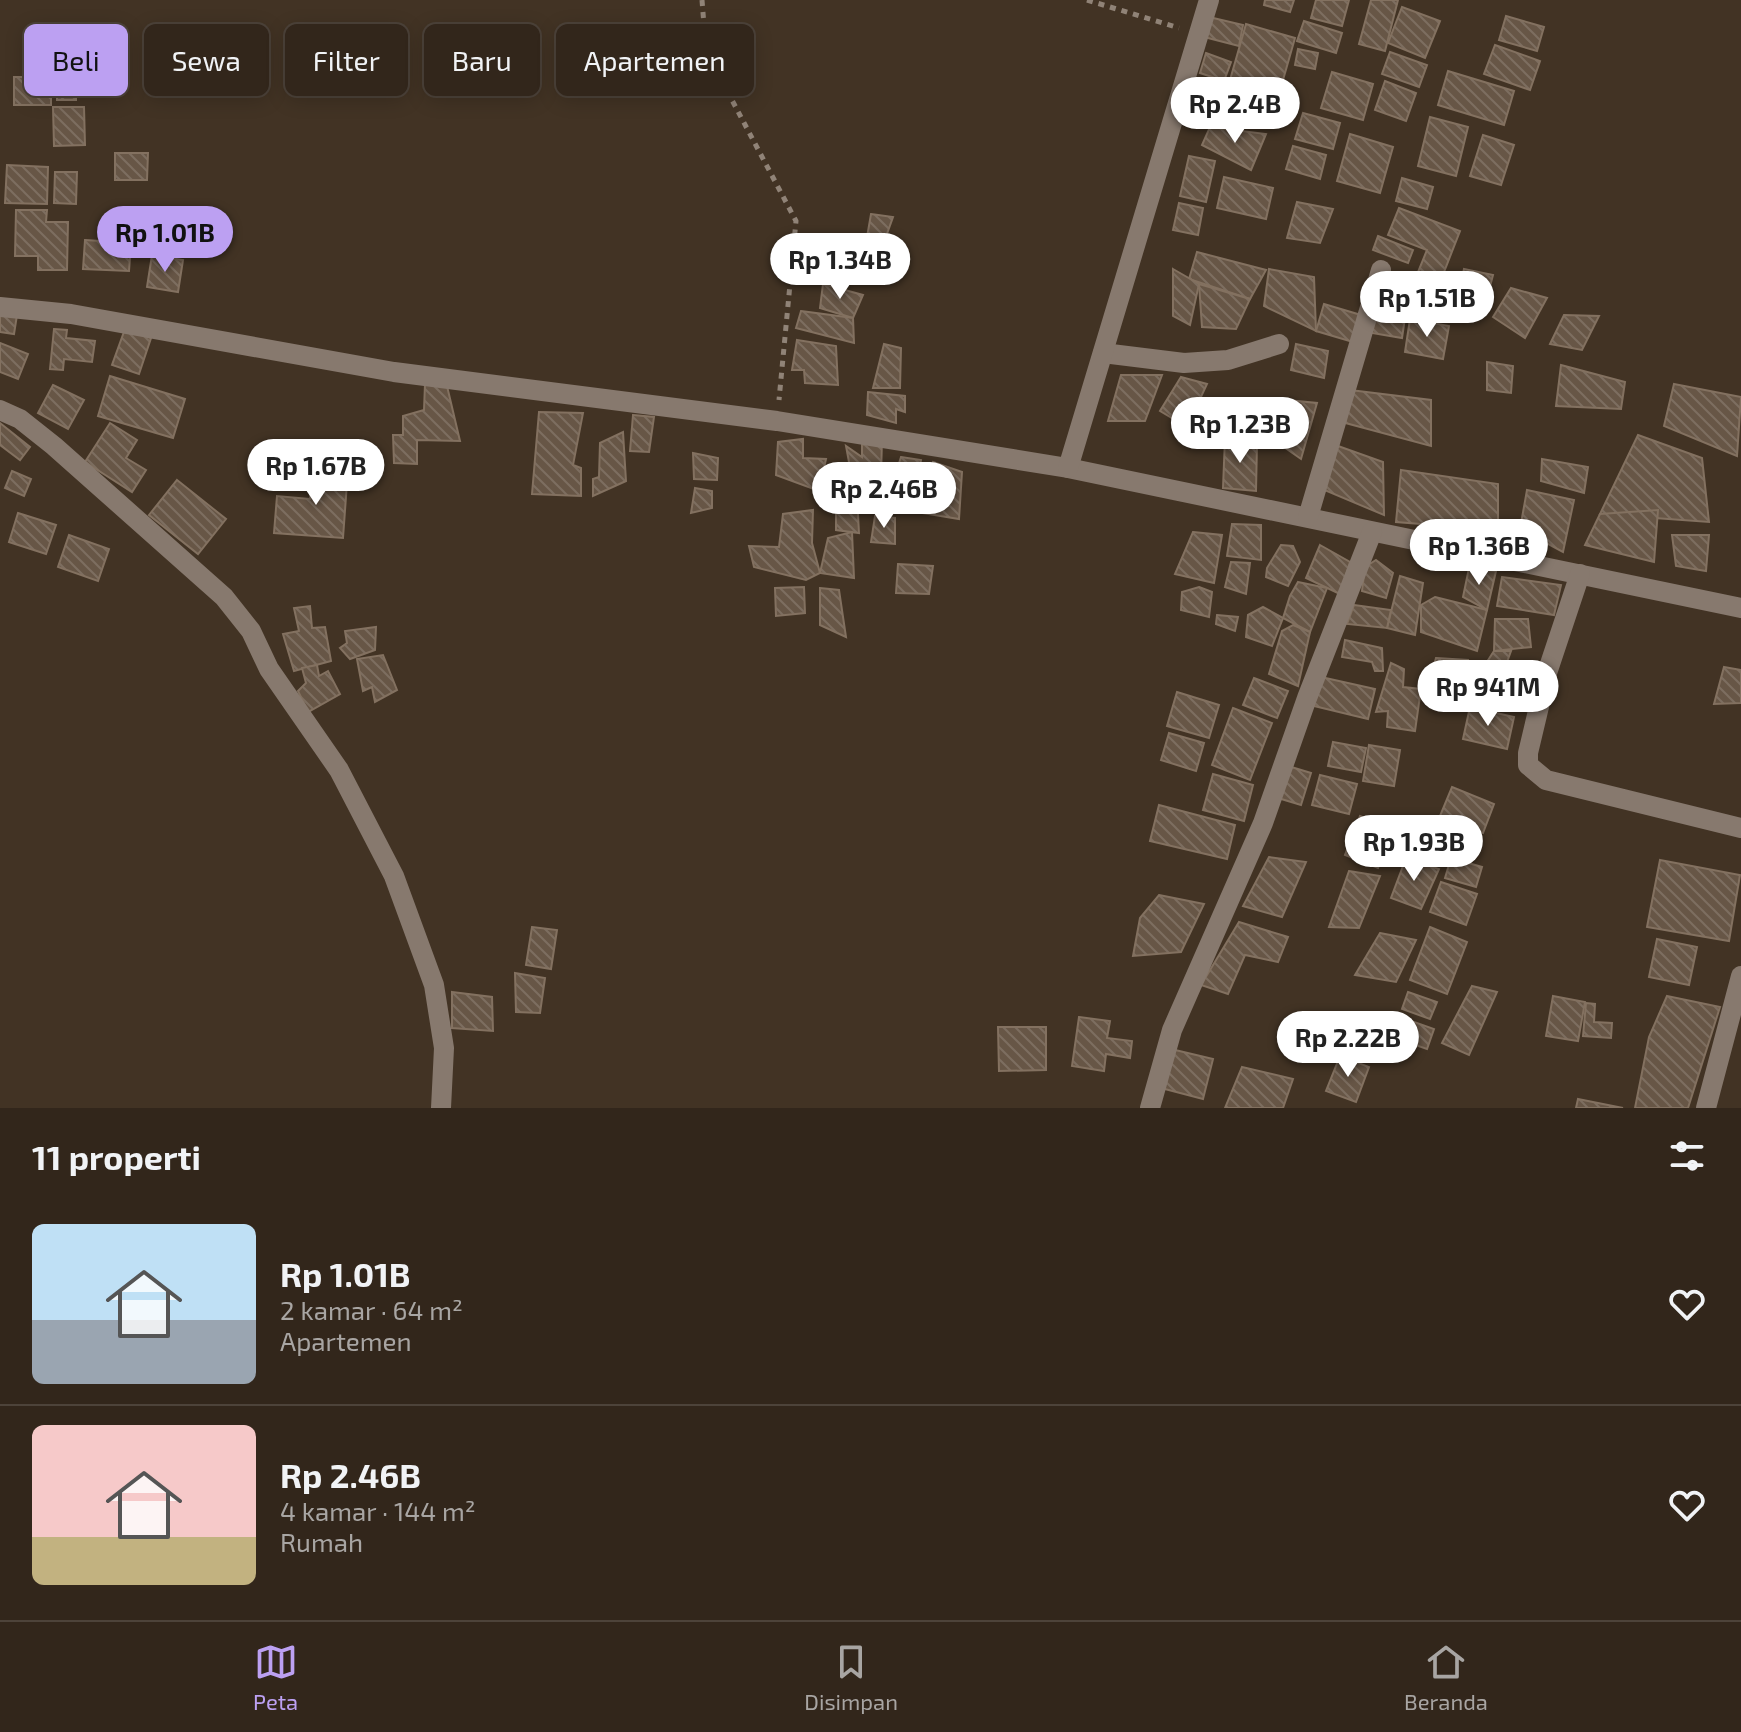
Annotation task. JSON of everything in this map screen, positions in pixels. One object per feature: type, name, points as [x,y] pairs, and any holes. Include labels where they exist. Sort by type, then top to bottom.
[{"type":"street","points":[[1068,468],[1209,0]]},
{"type":"street","points":[[1308,517],[1381,270]]},
{"type":"street","points":[[0,307],[71,314],[394,372],[777,421],[1068,468],[1741,608]]},
{"type":"street","points":[[1103,353],[1184,363],[1228,360],[1279,344]]},
{"type":"street","points":[[0,410],[20,419],[75,463],[224,597],[251,631],[269,669],[339,770],[394,876],[434,985],[444,1048],[441,1108]]},
{"type":"street","points":[[1150,1108],[1172,1030],[1263,823],[1307,698],[1372,532]]},
{"type":"street","points":[[1580,574],[1547,673],[1528,753],[1528,765],[1546,780],[1741,828]]},
{"type":"street","points":[[1706,1108],[1735,1023],[1741,976]]},
{"type":"path","points":[[702,0],[706,51],[796,221],[777,421]]},
{"type":"path","points":[[1087,0],[1199,34]]},
{"type":"building","points":[[1265,0],[1294,0],[1290,12],[1264,5]]},
{"type":"building","points":[[1316,0],[1349,0],[1342,26],[1311,18]]},
{"type":"building","points":[[1371,0],[1398,0],[1385,51],[1359,44]]},
{"type":"building","points":[[1402,7],[1440,21],[1425,58],[1388,43]]},
{"type":"building","points":[[1506,16],[1544,27],[1537,51],[1499,40]]},
{"type":"building","points":[[1209,17],[1243,25],[1239,46],[1204,37]]},
{"type":"building","points":[[1304,21],[1342,33],[1336,53],[1297,41]]},
{"type":"building","points":[[1246,24],[1295,38],[1277,101],[1228,87]]},
{"type":"building","points":[[1495,45],[1540,61],[1530,90],[1484,74]]},
{"type":"building","points":[[1298,49],[1318,53],[1315,69],[1295,65]]},
{"type":"building","points":[[1390,52],[1427,65],[1419,87],[1382,74]]},
{"type":"building","points":[[1206,53],[1231,62],[1224,81],[1200,73]]},
{"type":"building","points":[[1448,71],[1514,91],[1504,125],[1438,105]]},
{"type":"building","points":[[1332,72],[1373,84],[1363,120],[1321,108]]},
{"type":"building","points":[[14,77],[24,77],[24,96],[51,96],[51,105],[14,105]]},
{"type":"building","points":[[1385,81],[1416,93],[1406,121],[1375,110]]},
{"type":"building","points":[[57,96],[76,96],[76,100],[57,100]]},
{"type":"building","points":[[53,107],[84,107],[85,145],[54,146]]},
{"type":"building","points":[[1303,113],[1340,123],[1333,149],[1295,139]]},
{"type":"building","points":[[1430,117],[1468,127],[1456,176],[1418,166]]},
{"type":"building","points":[[1210,127],[1266,134],[1251,170],[1202,145]]},
{"type":"building","points":[[1350,134],[1393,147],[1380,193],[1337,181]]},
{"type":"building","points":[[1483,135],[1514,145],[1501,185],[1470,176]]},
{"type":"building","points":[[1293,146],[1326,155],[1320,179],[1286,169]]},
{"type":"building","points":[[115,153],[148,153],[147,180],[115,180]]},
{"type":"building","points":[[1189,156],[1215,161],[1206,202],[1180,196]]},
{"type":"building","points":[[7,165],[48,167],[47,204],[5,203]]},
{"type":"building","points":[[55,172],[77,172],[76,204],[54,203]]},
{"type":"building","points":[[1224,177],[1273,188],[1266,219],[1217,208]]},
{"type":"building","points":[[1402,178],[1433,187],[1427,209],[1396,201]]},
{"type":"building","points":[[1297,202],[1333,209],[1320,243],[1287,238]]},
{"type":"building","points":[[1179,203],[1203,208],[1198,235],[1173,230]]},
{"type":"building","points":[[1399,208],[1460,231],[1437,290],[1414,282],[1427,250],[1388,235]]},
{"type":"building","points":[[16,210],[47,210],[46,222],[68,222],[67,270],[38,270],[38,256],[15,256]]},
{"type":"building","points":[[871,214],[893,217],[883,245],[866,243]]},
{"type":"building","points":[[1378,236],[1413,250],[1408,263],[1373,250]]},
{"type":"building","points":[[85,240],[131,243],[129,271],[83,269]]},
{"type":"building","points":[[866,243],[862,270],[839,270],[841,247]]},
{"type":"building","points":[[1197,252],[1266,270],[1250,299],[1189,279]]},
{"type":"building","points":[[152,255],[183,260],[178,292],[147,287]]},
{"type":"building","points":[[1173,269],[1199,284],[1190,325],[1173,316]]},
{"type":"building","points":[[1269,269],[1314,277],[1316,331],[1264,306]]},
{"type":"building","points":[[1464,269],[1493,275],[1487,298],[1459,292]]},
{"type":"building","points":[[1384,283],[1419,297],[1411,317],[1376,303]]},
{"type":"building","points":[[823,284],[863,295],[853,318],[820,308]]},
{"type":"building","points":[[1199,284],[1250,299],[1236,329],[1202,327]]},
{"type":"building","points":[[1511,288],[1547,298],[1525,338],[1493,317]]},
{"type":"building","points":[[1324,304],[1361,315],[1353,342],[1316,331]]},
{"type":"building","points":[[801,311],[853,318],[854,343],[796,328]]},
{"type":"building","points":[[0,312],[17,315],[14,334],[0,332]]},
{"type":"building","points":[[1374,313],[1405,318],[1402,338],[1372,333]]},
{"type":"building","points":[[1564,315],[1599,316],[1582,350],[1550,344]]},
{"type":"building","points":[[1410,319],[1449,326],[1443,359],[1405,352]]},
{"type":"building","points":[[54,329],[67,330],[66,338],[95,341],[92,362],[64,359],[63,370],[50,369]]},
{"type":"building","points":[[125,329],[151,338],[139,374],[112,365]]},
{"type":"building","points":[[797,340],[836,346],[838,385],[805,383],[804,370],[792,370]]},
{"type":"building","points":[[0,343],[28,354],[18,379],[0,372]]},
{"type":"building","points":[[884,344],[901,348],[900,388],[873,388]]},
{"type":"building","points":[[1296,344],[1328,351],[1324,378],[1291,370]]},
{"type":"building","points":[[1487,362],[1513,366],[1511,393],[1487,390]]},
{"type":"building","points":[[1561,365],[1625,382],[1621,409],[1556,406]]},
{"type":"building","points":[[1121,375],[1162,375],[1145,421],[1108,421]]},
{"type":"building","points":[[110,376],[185,399],[173,438],[98,416]]},
{"type":"building","points":[[1181,377],[1207,384],[1187,427],[1160,411]]},
{"type":"building","points":[[425,384],[447,386],[460,441],[417,440],[417,464],[394,463],[393,435],[403,435],[403,416],[424,410]]},
{"type":"building","points":[[1674,384],[1741,397],[1737,456],[1664,426]]},
{"type":"building","points":[[53,385],[84,400],[68,429],[38,413]]},
{"type":"building","points":[[1350,390],[1431,400],[1431,446],[1338,421]]},
{"type":"building","points":[[868,392],[905,396],[905,412],[896,409],[896,423],[867,415]]},
{"type":"building","points":[[1276,399],[1317,403],[1301,459],[1268,436]]},
{"type":"building","points":[[539,412],[583,413],[573,465],[581,468],[581,496],[532,494]]},
{"type":"building","points":[[633,415],[654,417],[649,452],[630,451]]},
{"type":"building","points":[[0,423],[30,447],[20,460],[0,445]]},
{"type":"building","points":[[110,423],[137,440],[126,458],[146,470],[132,492],[85,462]]},
{"type":"building","points":[[623,432],[626,481],[593,496],[593,479],[599,477],[600,443]]},
{"type":"building","points":[[1638,435],[1702,458],[1709,522],[1600,514]]},
{"type":"building","points":[[882,438],[881,479],[851,473],[846,446],[862,457],[862,445]]},
{"type":"building","points":[[1225,438],[1257,444],[1256,491],[1223,488]]},
{"type":"building","points":[[803,439],[803,458],[826,459],[819,491],[776,475],[778,442]]},
{"type":"building","points":[[1338,446],[1383,462],[1384,515],[1322,489]]},
{"type":"building","points":[[693,453],[718,458],[717,480],[694,479]]},
{"type":"building","points":[[901,457],[921,460],[913,504],[897,503],[890,491]]},
{"type":"building","points":[[1542,459],[1588,467],[1584,493],[1541,481]]},
{"type":"building","points":[[933,462],[962,472],[959,519],[922,513]]},
{"type":"building","points":[[313,467],[348,469],[343,538],[274,533],[277,496],[310,499]]},
{"type":"building","points":[[1401,470],[1498,484],[1498,530],[1396,522]]},
{"type":"building","points":[[12,471],[31,479],[24,496],[5,488]]},
{"type":"building","points":[[177,480],[226,519],[198,554],[149,515]]},
{"type":"building","points":[[695,488],[712,491],[712,508],[691,513]]},
{"type":"building","points":[[1527,490],[1574,500],[1563,552],[1520,529]]},
{"type":"building","points":[[836,492],[857,496],[859,533],[836,530]]},
{"type":"building","points":[[813,510],[812,543],[820,573],[806,580],[754,567],[749,546],[779,547],[783,514]]},
{"type":"building","points":[[1658,510],[1654,562],[1585,545],[1600,514]]},
{"type":"building","points":[[18,513],[56,525],[46,554],[9,542]]},
{"type":"building","points":[[875,516],[895,518],[895,544],[871,542]]},
{"type":"building","points":[[1232,524],[1261,525],[1261,560],[1227,556]]},
{"type":"building","points":[[852,532],[854,578],[820,573],[828,538]]},
{"type":"building","points":[[1193,532],[1222,535],[1214,583],[1175,574]]},
{"type":"building","points":[[69,535],[109,549],[98,581],[58,567]]},
{"type":"building","points":[[1672,535],[1709,535],[1706,571],[1676,566]]},
{"type":"building","points":[[1281,545],[1293,546],[1300,562],[1288,586],[1266,577],[1267,568]]},
{"type":"building","points":[[1320,545],[1350,562],[1340,594],[1306,578]]},
{"type":"building","points":[[1376,560],[1393,573],[1386,598],[1362,591],[1365,567]]},
{"type":"building","points":[[1231,562],[1250,563],[1246,594],[1225,587]]},
{"type":"building","points":[[898,564],[933,566],[929,594],[896,593]]},
{"type":"building","points":[[1469,568],[1496,571],[1487,610],[1463,597]]},
{"type":"building","points":[[1400,576],[1423,583],[1415,635],[1387,628]]},
{"type":"building","points":[[1502,577],[1561,585],[1554,615],[1497,606]]},
{"type":"building","points":[[1298,582],[1327,588],[1310,632],[1283,618]]},
{"type":"building","points":[[804,587],[805,613],[776,616],[775,588]]},
{"type":"building","points":[[1199,587],[1212,592],[1209,617],[1181,610],[1182,592]]},
{"type":"building","points":[[820,588],[839,590],[846,637],[820,625]]},
{"type":"building","points":[[1435,597],[1487,610],[1477,651],[1421,632],[1421,605]]},
{"type":"building","points":[[1354,605],[1391,610],[1387,628],[1347,624]]},
{"type":"building","points":[[310,606],[312,628],[325,627],[331,661],[294,671],[283,634],[299,631],[294,608]]},
{"type":"building","points":[[1263,607],[1283,618],[1272,646],[1246,637],[1248,615]]},
{"type":"building","points":[[1217,615],[1238,617],[1235,631],[1216,624]]},
{"type":"building","points":[[1495,619],[1528,619],[1531,647],[1494,651]]},
{"type":"building","points":[[1293,625],[1310,632],[1298,686],[1269,674],[1282,631]]},
{"type":"building","points":[[376,627],[375,650],[350,659],[340,648],[347,643],[345,631]]},
{"type":"building","points":[[1345,640],[1382,648],[1383,671],[1375,671],[1372,662],[1342,657]]},
{"type":"building","points":[[1494,651],[1511,651],[1502,676],[1500,703],[1472,702],[1477,671],[1483,668]]},
{"type":"building","points":[[383,655],[397,690],[375,702],[372,687],[363,691],[357,659]]},
{"type":"building","points":[[1436,658],[1468,660],[1467,691],[1428,686]]},
{"type":"building","points":[[1391,663],[1404,669],[1403,687],[1421,689],[1415,731],[1387,727],[1388,711],[1376,712]]},
{"type":"building","points":[[317,665],[319,676],[328,671],[340,694],[308,712],[298,691],[306,683],[302,668]]},
{"type":"building","points":[[1512,665],[1533,675],[1526,711],[1500,703]]},
{"type":"building","points":[[1724,667],[1741,670],[1741,703],[1714,704]]},
{"type":"building","points":[[1321,677],[1375,689],[1368,719],[1314,706]]},
{"type":"building","points":[[1254,678],[1288,691],[1277,718],[1243,705]]},
{"type":"building","points":[[1177,692],[1219,705],[1209,738],[1167,726]]},
{"type":"building","points":[[1470,707],[1514,717],[1507,749],[1463,739]]},
{"type":"building","points":[[1233,708],[1272,723],[1250,780],[1212,765]]},
{"type":"building","points":[[1169,733],[1204,743],[1196,771],[1161,760]]},
{"type":"building","points":[[1333,742],[1366,748],[1361,772],[1328,766]]},
{"type":"building","points":[[1369,745],[1400,750],[1394,786],[1363,781]]},
{"type":"building","points":[[1288,766],[1311,773],[1301,805],[1278,798]]},
{"type":"building","points":[[1213,774],[1253,785],[1244,821],[1203,810]]},
{"type":"building","points":[[1320,775],[1357,784],[1349,814],[1312,805]]},
{"type":"building","points":[[1452,787],[1494,804],[1483,833],[1440,816]]},
{"type":"building","points":[[1159,805],[1235,825],[1227,859],[1150,841]]},
{"type":"building","points":[[1360,816],[1389,828],[1382,843],[1387,845],[1378,868],[1345,855]]},
{"type":"building","points":[[1269,857],[1306,862],[1282,917],[1243,906]]},
{"type":"building","points":[[1406,858],[1439,869],[1421,909],[1391,898]]},
{"type":"building","points":[[1451,858],[1482,867],[1476,887],[1445,878]]},
{"type":"building","points":[[1660,860],[1740,875],[1729,941],[1647,927]]},
{"type":"building","points":[[1349,871],[1380,876],[1359,928],[1329,927]]},
{"type":"building","points":[[1441,882],[1477,894],[1466,925],[1430,912]]},
{"type":"building","points":[[1159,895],[1204,904],[1181,952],[1133,956],[1140,918]]},
{"type":"building","points":[[1239,922],[1288,937],[1278,962],[1245,955],[1228,994],[1201,985]]},
{"type":"building","points":[[532,927],[557,930],[551,969],[526,965]]},
{"type":"building","points":[[1430,927],[1467,942],[1447,994],[1410,980]]},
{"type":"building","points":[[1380,933],[1416,940],[1396,982],[1355,975]]},
{"type":"building","points":[[1657,939],[1697,947],[1689,985],[1649,977]]},
{"type":"building","points":[[515,973],[545,978],[540,1013],[516,1012]]},
{"type":"building","points":[[1472,986],[1497,992],[1469,1055],[1442,1043]]},
{"type":"building","points":[[452,992],[492,997],[493,1031],[452,1028]]},
{"type":"building","points":[[1408,992],[1437,1002],[1430,1019],[1402,1009]]},
{"type":"building","points":[[1553,996],[1585,1002],[1578,1041],[1546,1036]]},
{"type":"building","points":[[1667,996],[1720,1007],[1688,1108],[1635,1108],[1649,1037]]},
{"type":"building","points":[[1586,1003],[1595,1004],[1594,1022],[1612,1023],[1611,1038],[1583,1036]]},
{"type":"building","points":[[1079,1017],[1110,1021],[1107,1038],[1132,1041],[1130,1058],[1106,1054],[1104,1071],[1072,1066]]},
{"type":"building","points":[[1400,1017],[1434,1029],[1427,1049],[1392,1037]]},
{"type":"building","points":[[998,1027],[1046,1027],[1046,1070],[999,1071]]},
{"type":"building","points":[[1171,1049],[1213,1059],[1203,1099],[1161,1088]]},
{"type":"building","points":[[1340,1056],[1369,1067],[1356,1102],[1326,1091]]},
{"type":"building","points":[[1242,1067],[1293,1079],[1283,1108],[1225,1108]]},
{"type":"building","points":[[1578,1099],[1623,1108],[1576,1108]]}]
